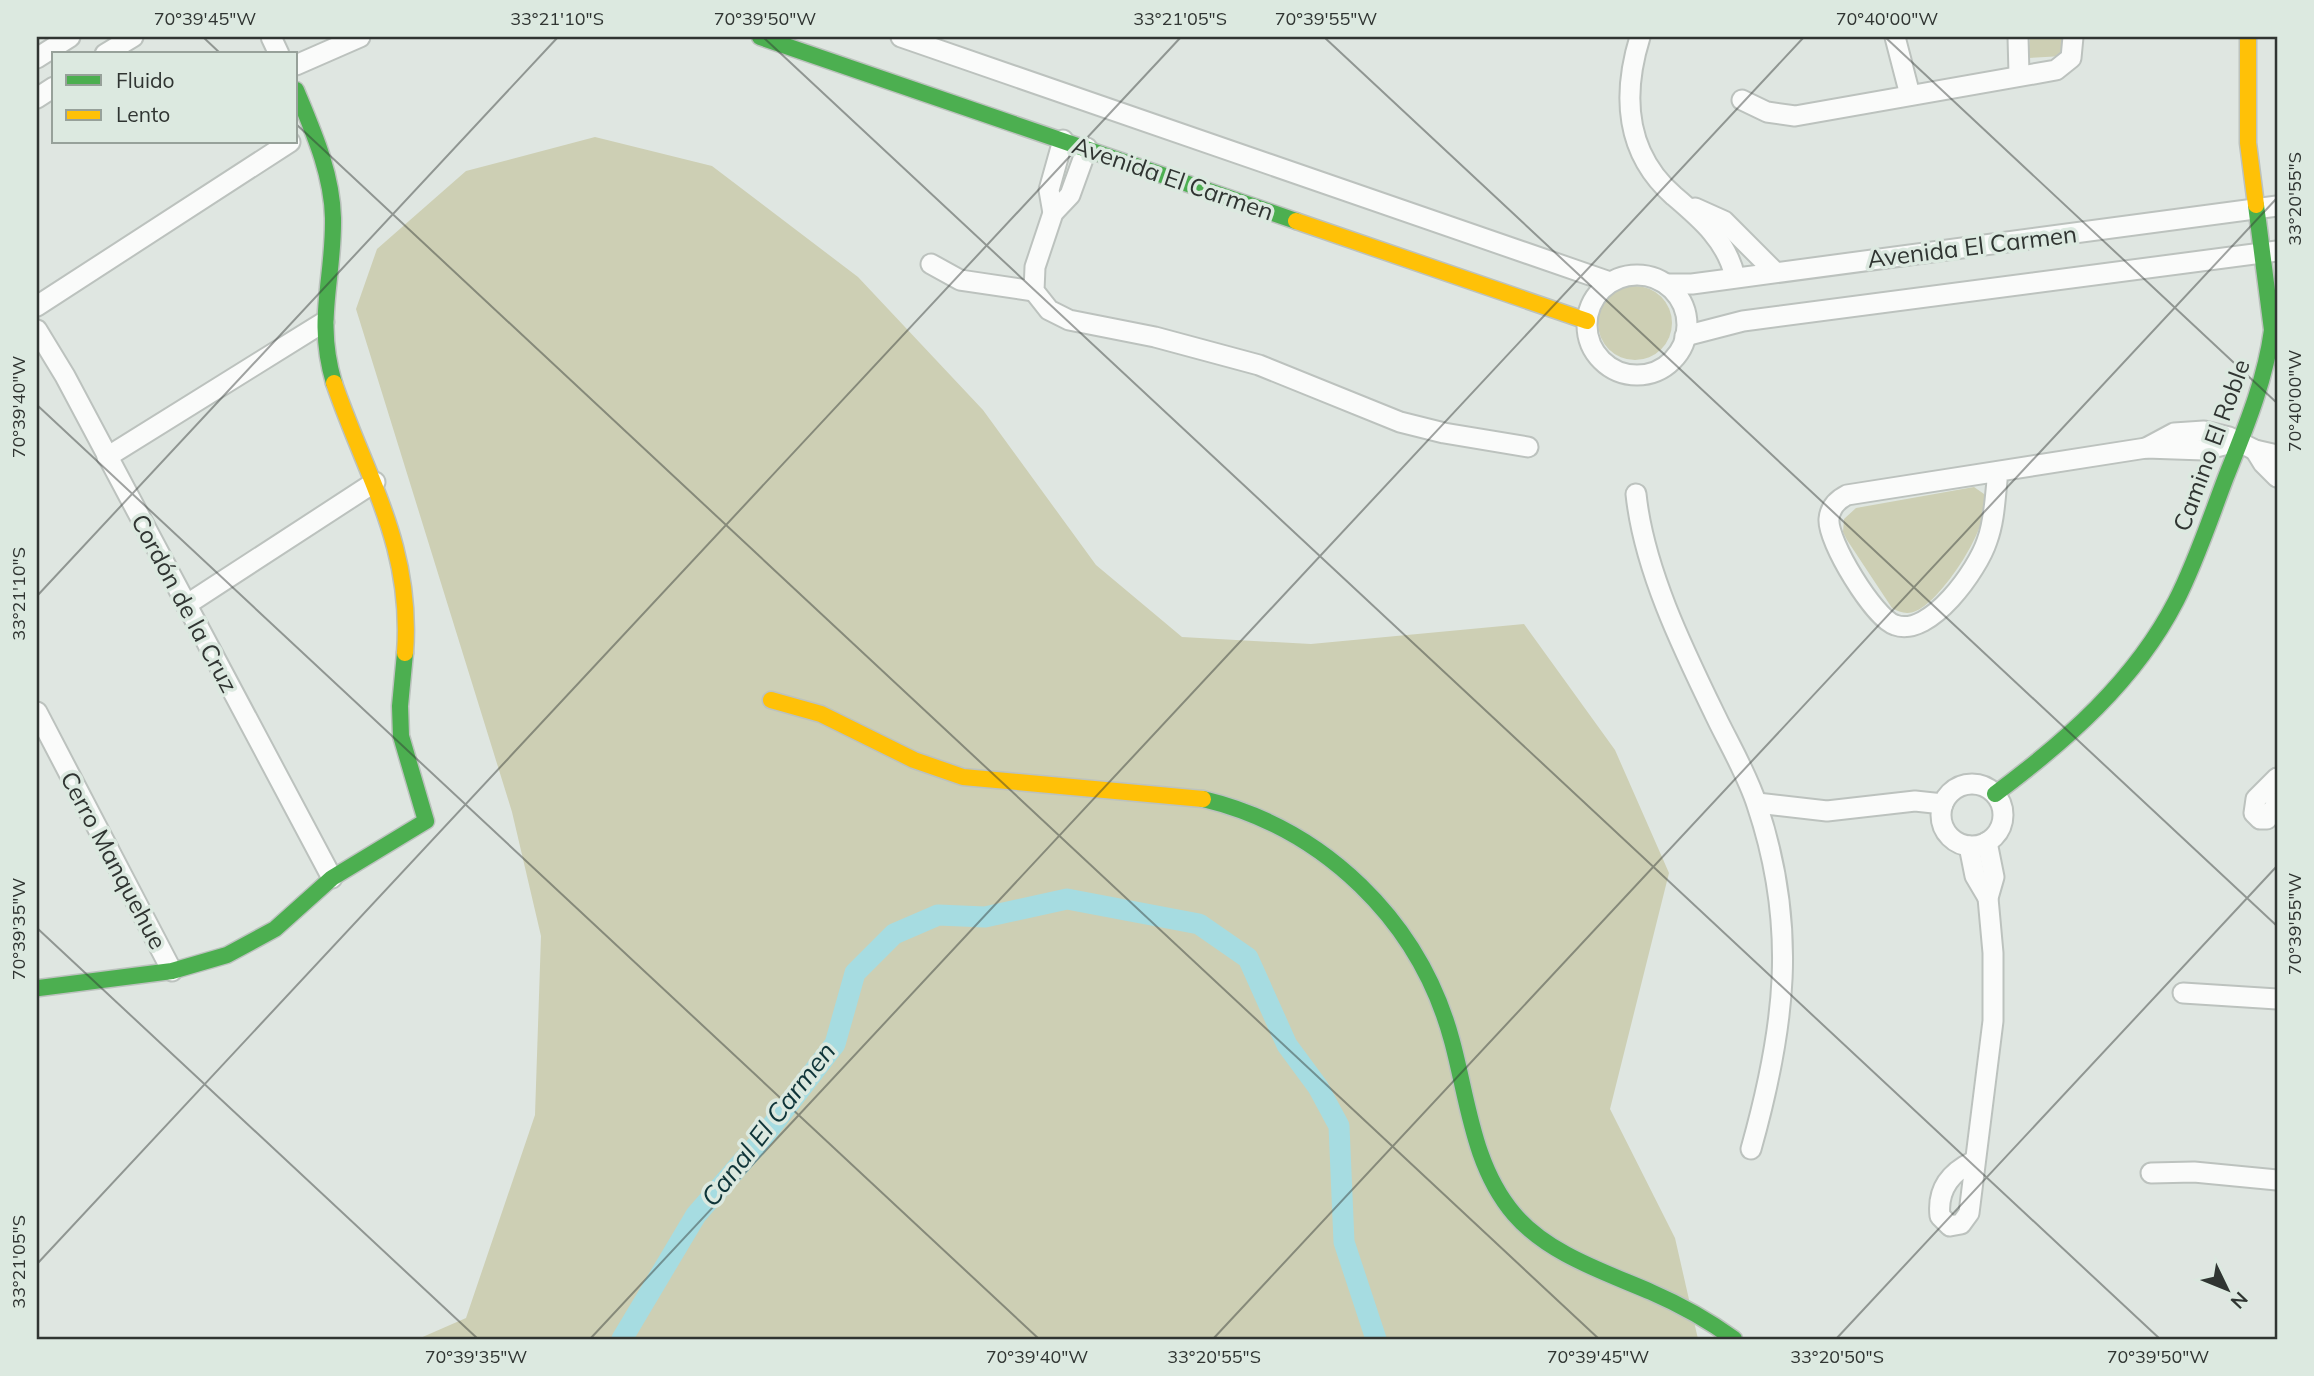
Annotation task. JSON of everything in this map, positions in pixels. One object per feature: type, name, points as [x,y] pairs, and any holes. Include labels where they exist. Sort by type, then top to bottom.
[{"type":"street","points":[[37,58],[70,37]]},
{"type":"street","points":[[108,52],[132,37]]},
{"type":"street","points":[[298,64],[360,37]]},
{"type":"street","name":"Avenida El Carmen","points":[[760,37],[1587,321]]},
{"type":"street","name":"Avenida El Carmen","points":[[901,37],[945,44],[1610,282]]},
{"type":"street","points":[[1895,37],[1910,95]]},
{"type":"street","points":[[2018,37],[2019,74]]},
{"type":"street","points":[[1742,100],[1767,112],[1795,116],[2062,68],[2070,58],[2073,37]]},
{"type":"street","name":"Camino El Roble","points":[[1995,794],[2088,717],[2124,678],[2155,637],[2185,580],[2247,445],[2270,352],[2270,252],[2257,208],[2248,143],[2248,37]]},
{"type":"street","points":[[1636,43],[1628,97],[1636,141],[1654,174],[1687,206],[1725,250],[1735,277]]},
{"type":"street","points":[[37,98],[52,88]]},
{"type":"street","points":[[39,988],[172,971],[209,961],[253,942],[295,914],[332,878],[426,821],[402,746],[399,702],[406,628],[402,572],[388,514],[342,409],[326,354],[324,322],[332,215],[326,172],[304,133],[298,101]]},
{"type":"street","points":[[1053,213],[1049,190],[1063,140]]},
{"type":"street","points":[[37,306],[287,144]]},
{"type":"street","points":[[1034,291],[1037,258],[1053,213],[1070,195],[1087,148]]},
{"type":"street","points":[[1687,206],[1724,221],[1775,272]]},
{"type":"street","name":"Avenida El Carmen","points":[[1666,284],[1692,284],[2277,206]]},
{"type":"street","name":"Avenida El Carmen","points":[[1685,336],[1744,321],[2270,252]]},
{"type":"street","points":[[931,264],[960,280],[1034,291],[1049,310],[1069,320],[1238,358],[1291,376],[1400,422],[1444,433],[1528,447]]},
{"type":"street","points":[[1642,275],[1666,284],[1678,296],[1685,311],[1685,336],[1678,353],[1664,366],[1647,373],[1629,374],[1612,368],[1598,356],[1589,340],[1587,321],[1594,299],[1610,282],[1626,276],[1642,275]]},
{"type":"street","points":[[107,457],[324,322]]},
{"type":"street","name":"Cordón de la Cruz","points":[[37,330],[332,878]]},
{"type":"street","points":[[1998,472],[1988,540],[1972,571],[1941,608],[1923,622],[1908,627],[1887,621],[1864,594],[1832,533],[1829,516],[1836,503],[1854,493],[2146,448],[2164,437],[2189,431],[2219,433],[2277,455]]},
{"type":"street","points":[[2247,445],[2277,477]]},
{"type":"street","points":[[186,605],[375,482]]},
{"type":"street","points":[[1636,494],[1644,535],[1679,638],[1756,803],[1780,906],[1785,966],[1767,1091],[1751,1149]]},
{"type":"street","points":[[771,701],[796,704],[850,727],[900,756],[963,777],[1203,799],[1258,817],[1309,844],[1340,867],[1377,902],[1415,953],[1443,1011],[1481,1159],[1494,1187],[1515,1215],[1545,1240],[1693,1311],[1734,1339]]},
{"type":"street","name":"Cerro Manquehue","points":[[37,712],[172,971]]},
{"type":"street","points":[[2277,778],[2256,799],[2254,813],[2260,819],[2267,819],[2274,814],[2277,803]]},
{"type":"street","points":[[1971,783],[1988,788],[1995,794],[2001,802],[2003,820],[1995,836],[1978,844],[1959,843],[1946,831],[1941,813],[1943,804],[1954,790],[1971,783]]},
{"type":"street","points":[[1756,803],[1827,811],[1915,801],[1943,804]]},
{"type":"street","points":[[1972,1162],[1993,1021],[1993,953],[1988,898],[1975,876],[1978,844]]},
{"type":"street","points":[[2183,993],[2277,999]]},
{"type":"street","points":[[2151,1173],[2194,1172],[2277,1180]]},
{"type":"green space","points":[[2030,37],[2066,37],[2063,56],[2028,58]]},
{"type":"green space","points":[[595,137],[712,166],[858,277],[983,410],[1096,565],[1182,637],[1311,644],[1524,624],[1615,750],[1669,873],[1610,1109],[1675,1238],[1698,1339],[418,1339],[466,1318],[535,1115],[541,936],[512,812],[356,309],[377,249],[466,171]]},
{"type":"green space","points":[[1635,286],[1649,289],[1661,297],[1669,309],[1672,323],[1669,337],[1661,349],[1649,357],[1635,360],[1621,357],[1609,349],[1601,337],[1598,323],[1601,309],[1609,297],[1621,289]]},
{"type":"green space","points":[[1974,487],[1984,494],[1985,507],[1974,540],[1953,575],[1928,603],[1918,610],[1905,613],[1892,608],[1847,540],[1843,532],[1844,519],[1856,508]]},
{"type":"waterway","name":"Canal El Carmen","points":[[622,1339],[696,1215],[757,1145],[835,1044],[855,973],[894,934],[938,915],[985,917],[1067,899],[1199,924],[1248,958],[1287,1045],[1318,1087],[1339,1126],[1344,1242],[1376,1339]]},
{"type":"traffic: fast","points":[[760,37],[1296,221]]},
{"type":"traffic: fast","points":[[298,95],[320,152],[332,201],[333,240],[326,339],[334,383]]},
{"type":"traffic: fast","points":[[1995,794],[2073,731],[2119,683],[2159,630],[2190,571],[2253,405],[2269,349],[2272,330],[2256,205]]},
{"type":"traffic: fast","points":[[39,988],[172,971],[227,955],[275,929],[332,878],[426,821],[401,736],[400,706],[405,653]]},
{"type":"traffic: fast","points":[[1203,799],[1247,813],[1288,832],[1327,857],[1361,886],[1391,919],[1417,957],[1437,997],[1452,1041],[1481,1154],[1489,1175],[1514,1214],[1528,1228],[1560,1251],[1673,1302],[1734,1339]]},
{"type":"traffic: slow","points":[[2248,37],[2248,143],[2256,205]]},
{"type":"traffic: slow","points":[[1296,221],[1587,321]]},
{"type":"traffic: slow","points":[[334,383],[395,546],[406,615],[405,653]]},
{"type":"traffic: slow","points":[[771,700],[821,714],[914,760],[963,777],[1203,799]]}]
